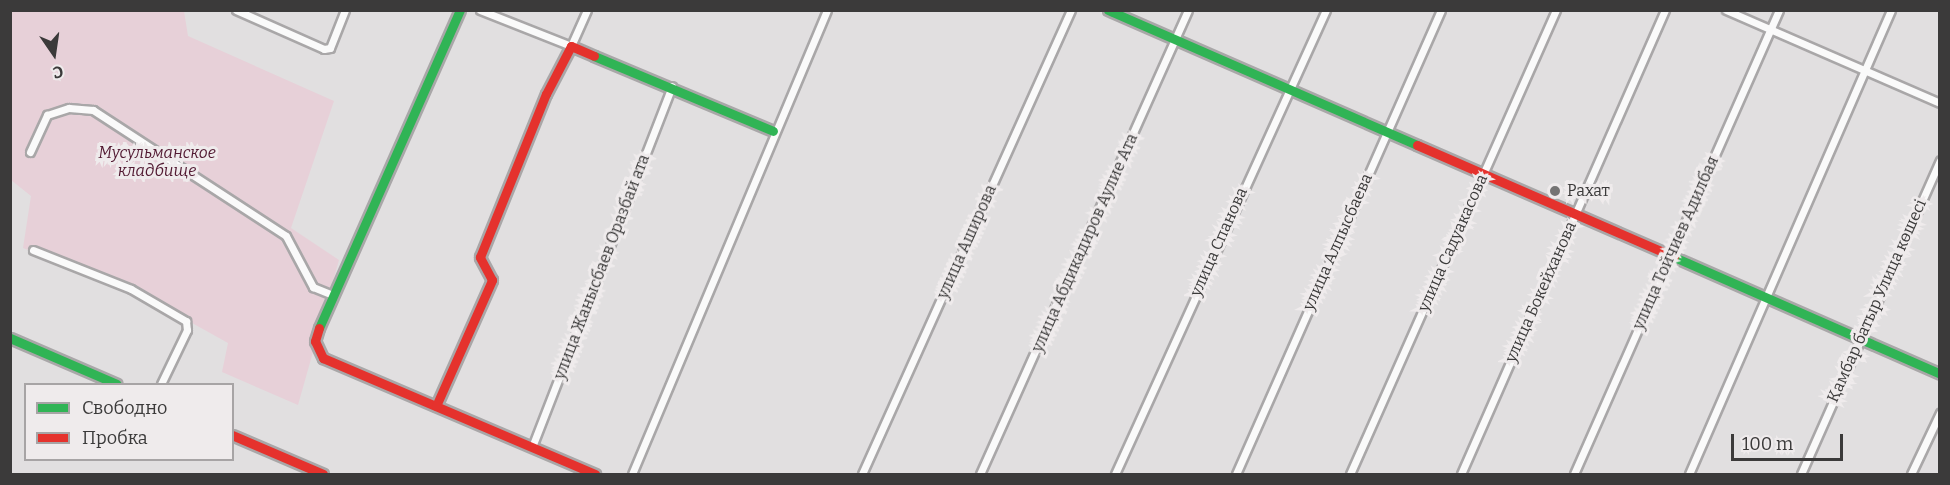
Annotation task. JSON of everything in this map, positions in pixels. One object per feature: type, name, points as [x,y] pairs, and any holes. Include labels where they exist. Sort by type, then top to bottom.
[{"type":"street","points":[[236,10],[324,49],[330,48],[345,10]]},
{"type":"street","points":[[460,10],[333,295],[315,341],[323,358],[596,474]]},
{"type":"street","points":[[480,10],[672,86],[773,131]]},
{"type":"street","points":[[436,406],[492,280],[480,257],[546,94],[587,10]]},
{"type":"street","points":[[632,474],[773,131],[827,10]]},
{"type":"street","name":"улица Аширова","points":[[862,474],[1071,10]]},
{"type":"street","points":[[1108,10],[1386,131],[1483,177],[1940,374]]},
{"type":"street","name":"улица Абдикадиров Аулие Ата","points":[[980,474],[1177,40],[1188,10]]},
{"type":"street","name":"улица Спанова","points":[[1115,474],[1288,89],[1326,10]]},
{"type":"street","name":"улица Алпысбаева","points":[[1236,474],[1441,10]]},
{"type":"street","name":"улица Садуакасова","points":[[1350,474],[1556,10]]},
{"type":"street","name":"улица Бокейханова","points":[[1461,474],[1665,10]]},
{"type":"street","points":[[1726,10],[1940,103]]},
{"type":"street","name":"улица Тойчиев Адилбая","points":[[1574,474],[1779,10]]},
{"type":"street","points":[[1689,474],[1891,10]]},
{"type":"street","name":"улица Жанысбаев Оразбай ата","points":[[532,447],[672,86]]},
{"type":"street","points":[[30,152],[47,115],[69,108],[93,110],[286,236],[313,287],[333,295]]},
{"type":"street","name":"Қамбар батыр Улица көшесі","points":[[1801,474],[1940,160]]},
{"type":"street","points":[[33,250],[131,289],[186,321],[187,330],[161,383]]},
{"type":"street","points":[[10,338],[115,383]]},
{"type":"street","points":[[1911,474],[1940,413]]},
{"type":"street","points":[[234,436],[323,474]]},
{"type":"green space","name":"Мусульманское кладбище","points":[[10,11],[184,11],[188,36],[334,101],[291,228],[339,260],[298,405],[222,372],[228,343],[131,289],[23,248],[31,196],[11,180]]},
{"type":"traffic: fast","points":[[319,328],[460,10]]},
{"type":"traffic: fast","points":[[1108,10],[1417,145]]},
{"type":"traffic: fast","points":[[594,56],[773,131]]},
{"type":"traffic: fast","points":[[1674,257],[1940,374]]},
{"type":"traffic: fast","points":[[10,338],[115,383]]},
{"type":"traffic: jam","points":[[436,406],[492,280],[480,257],[546,94],[571,46],[594,56]]},
{"type":"traffic: jam","points":[[1417,145],[1674,257]]},
{"type":"traffic: jam","points":[[319,328],[315,341],[323,358],[595,474]]},
{"type":"traffic: jam","points":[[234,436],[323,474]]},
{"type":"place","name":"Рахат","points":[[1555,191]]}]
